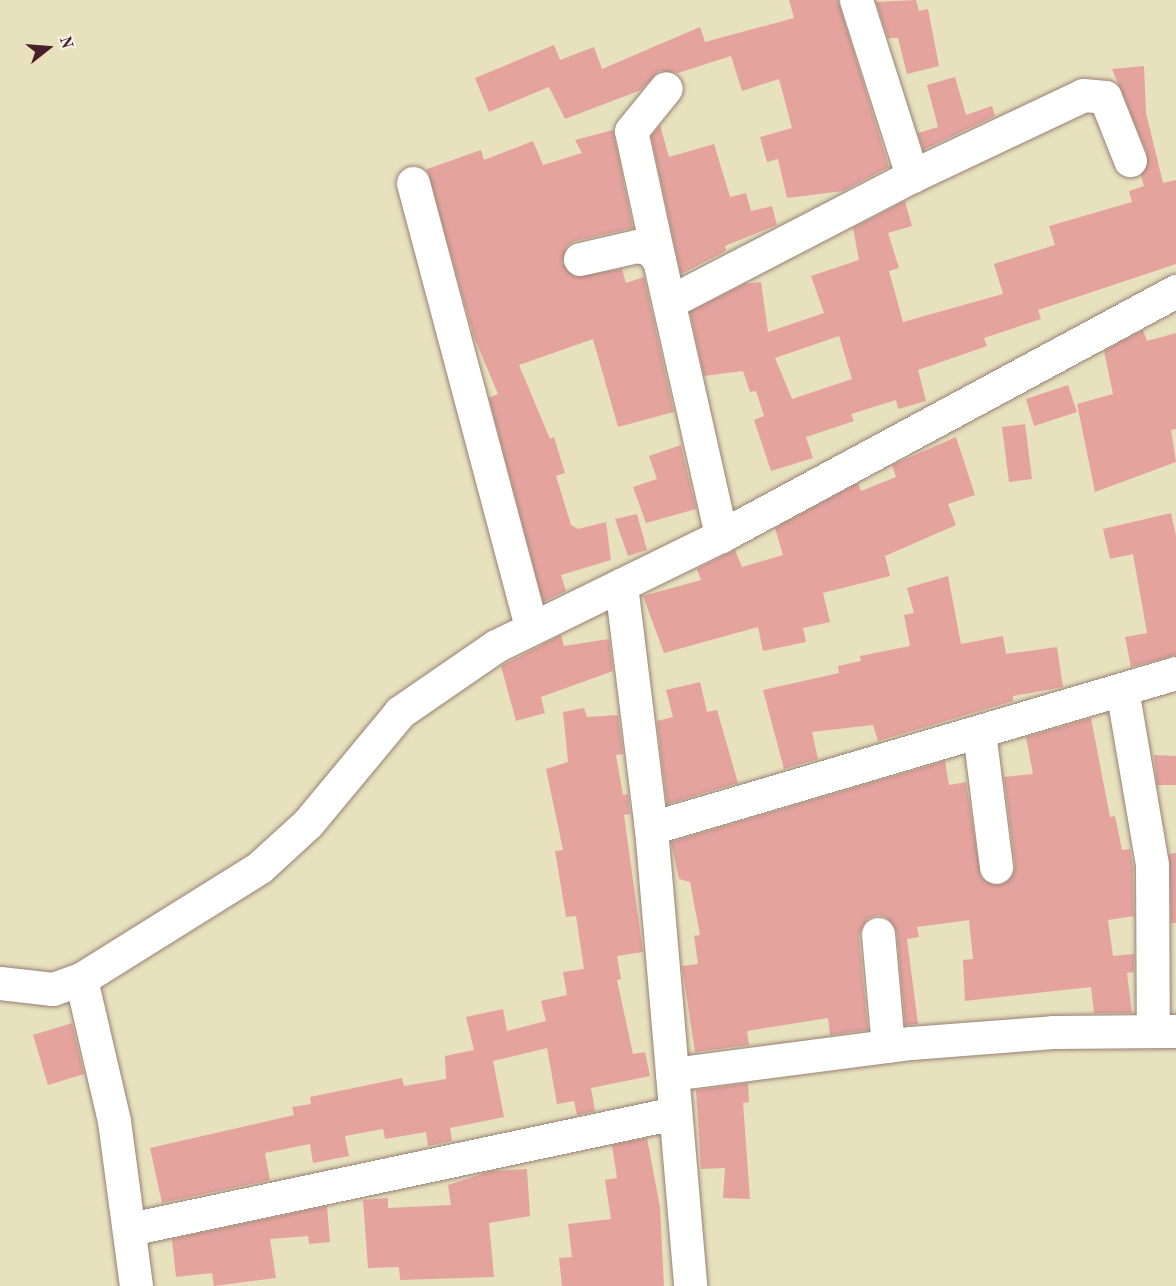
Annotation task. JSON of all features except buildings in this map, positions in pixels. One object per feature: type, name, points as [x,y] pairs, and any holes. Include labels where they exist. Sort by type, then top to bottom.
[{"type":"street","points":[[856,0],[912,176]]},
{"type":"street","points":[[666,88],[631,131],[659,260],[671,301],[721,536]]},
{"type":"street","points":[[671,301],[912,176],[1095,93],[1105,97],[1130,160]]},
{"type":"street","points":[[413,183],[531,628]]},
{"type":"street","points":[[580,260],[637,246],[650,249],[659,260]]},
{"type":"street","points":[[0,983],[53,989],[81,979],[284,849],[400,712],[460,668],[531,628],[721,536],[1175,297]]},
{"type":"street","points":[[621,585],[651,828],[690,1286]]},
{"type":"street","points":[[651,828],[1176,673]]},
{"type":"street","points":[[672,1074],[888,1046],[1053,1032],[1165,1031],[1154,884],[1122,689]]},
{"type":"street","points":[[979,732],[996,867]]},
{"type":"street","points":[[878,934],[888,1046]]},
{"type":"street","points":[[81,979],[114,1121],[136,1286]]},
{"type":"street","points":[[130,1229],[675,1113]]}]
